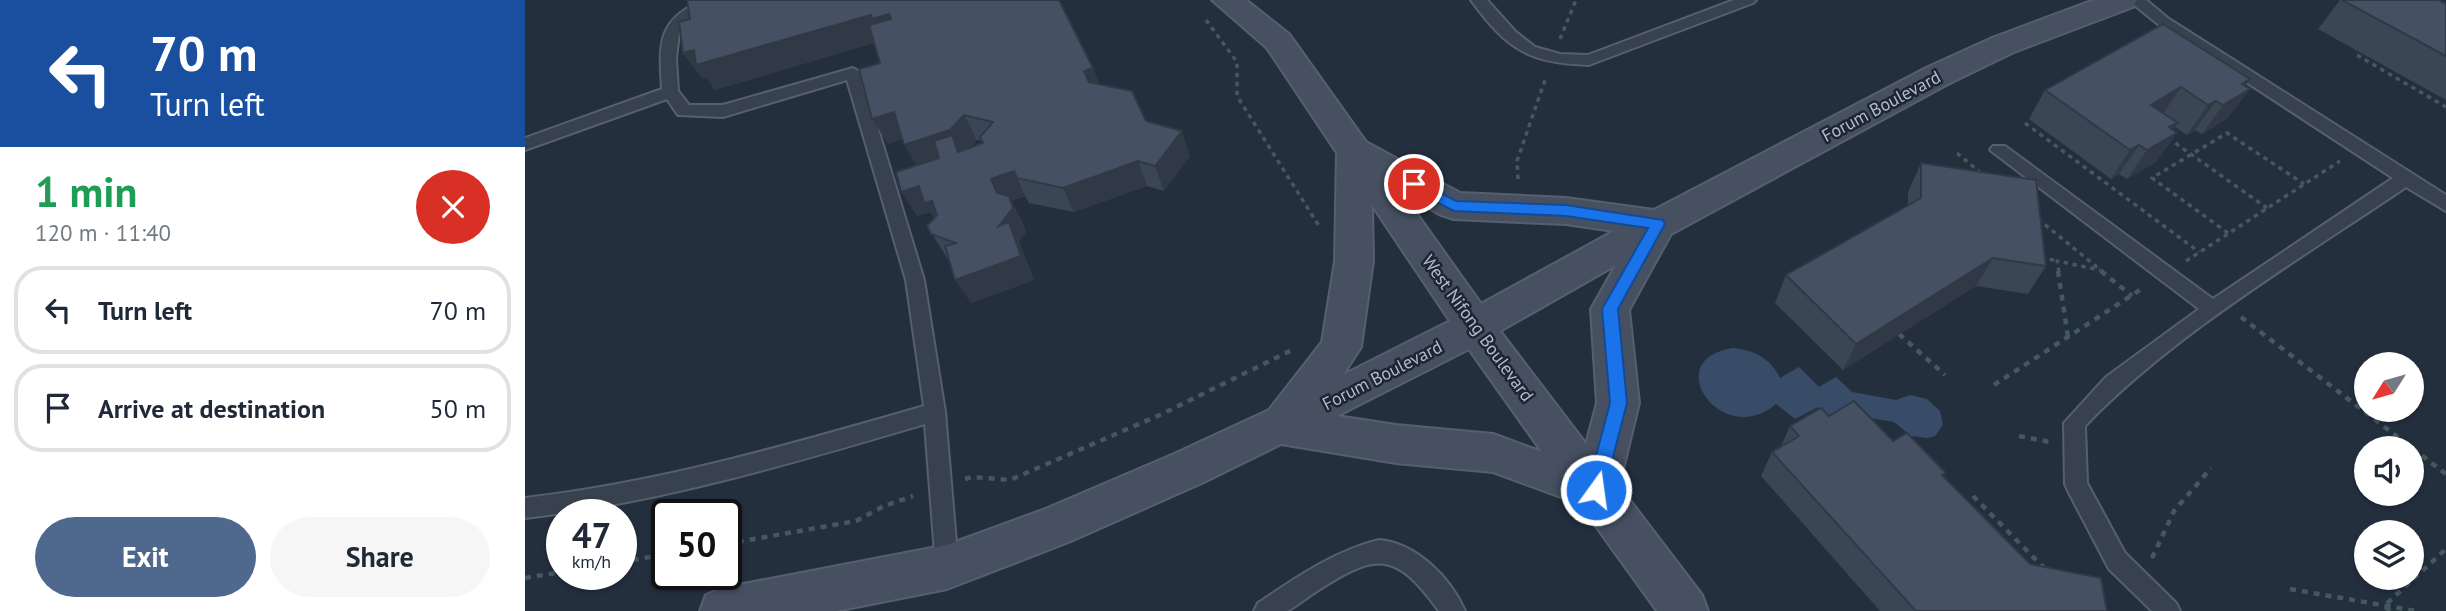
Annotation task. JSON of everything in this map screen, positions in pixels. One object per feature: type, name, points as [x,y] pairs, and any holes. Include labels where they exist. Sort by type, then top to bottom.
[{"type":"main road","name":"West Nifong Boulevard","points":[[1273,0],[1278,41]]},
{"type":"main road","name":"Forum Boulevard","points":[[723,611],[947,567],[1055,526],[1281,426],[1475,327],[1658,224],[1948,71],[2003,45],[2122,0]]},
{"type":"main road","name":"West Nifong Boulevard","points":[[1212,5],[1278,41],[1475,327],[1685,611]]},
{"type":"main road","points":[[1354,151],[1454,206],[1566,211],[1658,224],[1610,309],[1618,403],[1596,490],[1493,453],[1396,444],[1281,426],[1341,347],[1354,261],[1354,151]]},
{"type":"lane","points":[[718,0],[688,12],[670,32],[667,47],[670,92],[684,111],[723,111],[853,73],[915,280],[935,412],[947,567]]},
{"type":"lane","points":[[1479,0],[1530,51],[1553,57],[1589,60],[1748,0]]},
{"type":"lane","points":[[2136,0],[2165,22],[2446,204]]},
{"type":"lane","points":[[525,144],[670,92]]},
{"type":"lane","points":[[1999,150],[2218,306]]},
{"type":"lane","points":[[2168,611],[2117,561],[2076,484],[2074,423],[2113,383],[2218,306],[2406,178]]},
{"type":"lane","points":[[525,508],[575,503],[722,474],[935,412]]},
{"type":"lane","points":[[1266,611],[1292,604],[1353,557],[1388,551],[1412,563],[1453,611]]},
{"type":"path","points":[[1518,183],[1519,154],[1576,0]]},
{"type":"path","points":[[1212,5],[1237,62],[1237,96],[1323,234]]},
{"type":"path","points":[[2357,55],[2446,107]]},
{"type":"path","points":[[2025,123],[2199,252]]},
{"type":"path","points":[[2158,132],[2267,208]]},
{"type":"path","points":[[2228,233],[2152,178],[2227,133],[2304,184]]},
{"type":"path","points":[[1957,153],[1987,178]]},
{"type":"path","points":[[2029,212],[2132,296]]},
{"type":"path","points":[[2035,256],[2101,270]]},
{"type":"path","points":[[2057,261],[2068,337]]},
{"type":"path","points":[[2218,306],[2446,474]]},
{"type":"path","points":[[1899,334],[1945,376]]},
{"type":"path","points":[[742,541],[856,521],[884,506],[972,477],[1010,480],[1162,414],[1304,344]]},
{"type":"path","points":[[2126,570],[2147,562],[2155,554],[2164,528],[2176,508],[2202,482],[2211,468]]},
{"type":"path","points":[[1973,496],[2049,573]]},
{"type":"path","points":[[2384,606],[2446,549]]},
{"type":"path","points":[[525,578],[546,575]]},
{"type":"path","points":[[2290,589],[2416,611]]},
{"type":"path","points":[[2384,606],[2390,611]]},
{"type":"water","points":[[1733,348],[1761,356],[1772,365],[1780,378],[1799,367],[1819,387],[1836,377],[1852,392],[1896,400],[1910,395],[1927,399],[1940,411],[1943,425],[1935,436],[1911,436],[1894,422],[1853,415],[1835,424],[1818,407],[1795,419],[1776,404],[1756,415],[1736,416],[1719,409],[1706,397],[1699,383],[1700,368],[1711,355]]},
{"type":"building","points":[[687,0],[1059,0],[1093,68],[1084,71],[1089,82],[1132,91],[1146,121],[1182,131],[1155,166],[1138,161],[1063,188],[1017,178],[1014,171],[991,179],[997,193],[1009,196],[1013,208],[999,226],[1009,222],[1021,256],[955,280],[945,246],[956,243],[931,234],[927,226],[937,215],[932,201],[924,203],[919,186],[901,192],[896,172],[939,158],[934,141],[952,135],[958,152],[983,143],[980,137],[993,122],[964,115],[950,130],[904,145],[894,112],[872,119],[859,69],[880,63],[869,25],[891,19],[889,14],[872,19],[871,15],[696,65],[694,50],[683,53],[679,22],[690,19]]},
{"type":"building","points":[[2342,0],[2439,0],[2446,4],[2446,56]]},
{"type":"building","points":[[2163,24],[2250,79],[2242,84],[2250,89],[2223,105],[2216,101],[2208,105],[2181,87],[2151,105],[2178,123],[2169,127],[2177,133],[2147,150],[2139,145],[2130,150],[2045,90]]},
{"type":"building","points":[[1921,163],[2036,180],[2046,266],[1993,258],[1856,344],[1786,275],[1921,198]]},
{"type":"building","points":[[1854,401],[1893,441],[1907,433],[1946,473],[1942,475],[2030,564],[2101,578],[2107,611],[1916,611],[1772,452],[1799,436],[1790,426],[1821,408],[1829,416]]},
{"type":"route","points":[[1414,184],[1454,206],[1566,211],[1658,224],[1610,309],[1618,403],[1596,490]]}]
